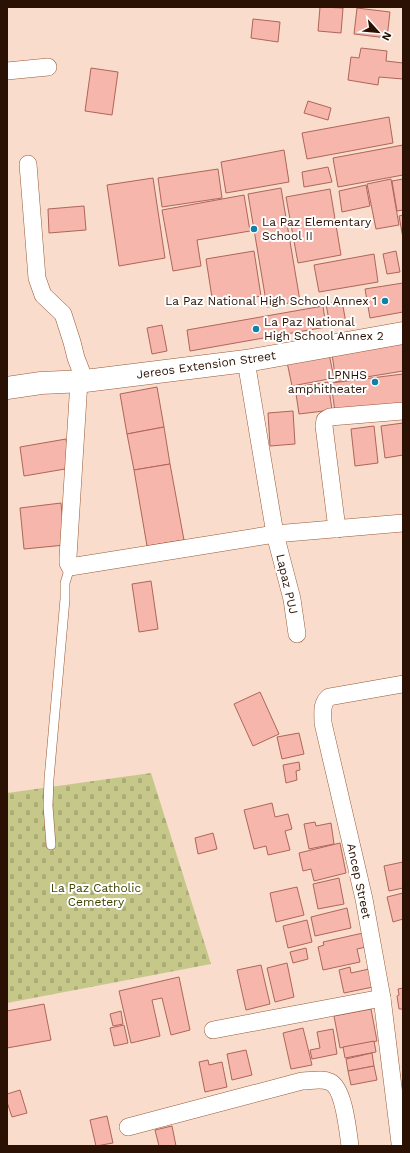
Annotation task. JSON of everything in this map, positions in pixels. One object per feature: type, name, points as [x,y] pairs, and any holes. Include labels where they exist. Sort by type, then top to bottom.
[{"type":"street","points":[[7,71],[48,67]]},
{"type":"street","points":[[28,164],[37,278],[43,296],[63,314],[82,381],[68,557],[70,567],[275,534],[403,523]]},
{"type":"street","name":"Jereos Extension Street","points":[[7,388],[246,362],[403,333]]},
{"type":"street","name":"Lapaz PUJ","points":[[246,362],[275,534],[292,599],[298,634]]},
{"type":"street","points":[[337,529],[324,426],[325,420],[330,417],[403,411]]},
{"type":"street","name":"Ancep Street","points":[[398,1143],[382,998],[364,899],[323,723],[323,706],[329,697],[403,684]]},
{"type":"street","points":[[213,1030],[382,998]]},
{"type":"street","points":[[128,1127],[302,1081],[322,1080],[331,1082],[338,1090],[350,1146]]},
{"type":"lane","points":[[50,845],[48,806],[49,779],[66,600],[65,583],[70,567]]},
{"type":"green space","name":"La Paz Catholic Cemetery","points":[[151,773],[211,964],[7,1003],[7,793]]},
{"type":"building","points":[[320,7],[343,8],[341,33],[318,31]]},
{"type":"building","points":[[357,8],[390,12],[387,38],[354,34]]},
{"type":"building","points":[[253,19],[280,22],[278,42],[251,38]]},
{"type":"building","points":[[361,48],[387,51],[386,61],[403,63],[403,79],[379,77],[378,85],[348,80],[351,57],[359,58]]},
{"type":"building","points":[[91,68],[118,72],[112,115],[85,111]]},
{"type":"building","points":[[308,101],[331,108],[328,120],[304,113]]},
{"type":"building","points":[[389,117],[393,143],[307,159],[302,133]]},
{"type":"building","points":[[403,145],[403,175],[338,187],[333,158]]},
{"type":"building","points":[[284,150],[289,182],[226,193],[221,162]]},
{"type":"building","points":[[328,167],[332,182],[304,187],[302,172]]},
{"type":"building","points":[[218,169],[222,198],[162,207],[158,178]]},
{"type":"building","points":[[153,178],[165,258],[119,266],[107,185]]},
{"type":"building","points":[[391,179],[399,225],[376,229],[367,184]]},
{"type":"building","points":[[403,179],[403,210],[397,211],[392,181]]},
{"type":"building","points":[[366,185],[370,206],[342,212],[339,191]]},
{"type":"building","points":[[281,188],[300,301],[267,307],[248,194]]},
{"type":"building","points":[[330,189],[341,255],[298,263],[286,197]]},
{"type":"building","points":[[244,195],[250,231],[197,240],[201,266],[173,271],[162,210]]},
{"type":"building","points":[[84,206],[86,230],[49,233],[48,209]]},
{"type":"building","points":[[403,215],[403,238],[399,216]]},
{"type":"building","points":[[254,251],[261,296],[213,304],[206,259]]},
{"type":"building","points":[[396,251],[400,272],[387,274],[383,254]]},
{"type":"building","points":[[374,254],[378,282],[319,292],[314,265]]},
{"type":"building","name":"La Paz National High School Annex 1","points":[[403,283],[403,312],[370,318],[365,289]]},
{"type":"building","points":[[342,301],[346,323],[330,326],[326,304]]},
{"type":"building","name":"La Paz National High School Annex 2","points":[[323,306],[326,327],[190,351],[187,330]]},
{"type":"building","points":[[162,325],[167,351],[152,354],[147,328]]},
{"type":"building","points":[[403,341],[403,371],[336,382],[332,354]]},
{"type":"building","points":[[329,354],[334,378],[292,386],[287,362]]},
{"type":"building","points":[[403,374],[403,403],[335,412],[331,383]]},
{"type":"building","points":[[328,382],[332,410],[299,414],[295,387]]},
{"type":"building","points":[[157,387],[164,427],[127,434],[120,394]]},
{"type":"building","points":[[293,411],[295,444],[270,446],[268,413]]},
{"type":"building","points":[[403,423],[403,455],[385,458],[381,426]]},
{"type":"building","points":[[374,426],[378,463],[355,466],[351,429]]},
{"type":"building","points":[[164,427],[170,464],[134,470],[127,434]]},
{"type":"building","points":[[66,439],[71,468],[24,476],[20,447]]},
{"type":"building","points":[[170,464],[184,540],[147,546],[134,470]]},
{"type":"building","points":[[61,503],[65,545],[24,549],[20,508]]},
{"type":"building","points":[[151,581],[158,629],[139,632],[132,584]]},
{"type":"building","points":[[260,692],[279,734],[253,746],[234,704]]},
{"type":"building","points":[[299,733],[304,754],[282,759],[277,737]]},
{"type":"building","points":[[299,762],[300,770],[296,771],[297,780],[286,783],[283,765]]},
{"type":"building","points":[[272,803],[275,817],[288,814],[292,829],[285,831],[290,850],[268,855],[266,846],[254,849],[244,810]]},
{"type":"building","points":[[315,822],[316,826],[331,823],[334,844],[309,849],[304,824]]},
{"type":"building","points":[[213,833],[217,849],[198,854],[195,838]]},
{"type":"building","points":[[340,843],[346,873],[314,881],[311,869],[303,871],[299,853]]},
{"type":"building","points":[[403,862],[403,888],[389,891],[384,866]]},
{"type":"building","points":[[339,878],[344,904],[318,909],[313,884]]},
{"type":"building","points":[[297,887],[304,915],[276,922],[270,893]]},
{"type":"building","points":[[403,893],[403,919],[393,922],[387,897]]},
{"type":"building","points":[[347,908],[351,928],[315,936],[311,917]]},
{"type":"building","points":[[307,920],[312,942],[288,948],[283,926]]},
{"type":"building","points":[[363,933],[366,947],[357,949],[360,962],[323,970],[318,947],[324,945],[323,942]]},
{"type":"building","points":[[306,948],[308,959],[293,963],[290,952]]},
{"type":"building","points":[[287,963],[294,997],[275,1002],[267,968]]},
{"type":"building","points":[[261,965],[270,1004],[246,1010],[237,970]]},
{"type":"building","points":[[350,967],[351,973],[369,969],[373,987],[344,993],[339,970]]},
{"type":"building","points":[[179,977],[190,1030],[171,1035],[162,998],[152,1000],[160,1036],[131,1043],[119,991]]},
{"type":"building","points":[[403,988],[403,1009],[399,1009],[397,996],[399,995],[398,989]]},
{"type":"building","points":[[44,1004],[51,1040],[7,1048],[7,1011]]},
{"type":"building","points":[[371,1009],[377,1041],[340,1048],[334,1016]]},
{"type":"building","points":[[121,1011],[123,1024],[113,1026],[110,1014]]},
{"type":"building","points":[[124,1025],[128,1043],[114,1046],[110,1028]]},
{"type":"building","points":[[303,1028],[312,1065],[291,1069],[283,1033]]},
{"type":"building","points":[[333,1029],[337,1054],[312,1059],[310,1050],[320,1048],[317,1032]]},
{"type":"building","points":[[374,1041],[376,1052],[345,1058],[343,1047]]},
{"type":"building","points":[[246,1050],[252,1075],[232,1080],[227,1054]]},
{"type":"building","points":[[372,1053],[374,1066],[348,1071],[346,1059]]},
{"type":"building","points":[[208,1060],[209,1065],[222,1062],[227,1087],[205,1092],[199,1062]]},
{"type":"building","points":[[374,1066],[377,1080],[351,1085],[348,1071]]},
{"type":"building","points":[[20,1090],[27,1113],[12,1117],[7,1102],[7,1094]]},
{"type":"building","points":[[107,1116],[113,1143],[96,1146],[90,1120]]},
{"type":"building","points":[[172,1126],[176,1146],[159,1146],[155,1130]]},
{"type":"place","name":"La Paz Elementary School II","points":[[254,229]]},
{"type":"place","name":"La Paz National High School Annex 1","points":[[385,301]]},
{"type":"place","name":"La Paz National High School Annex 2","points":[[256,329]]},
{"type":"place","name":"LPNHS amphitheater","points":[[375,382]]}]
